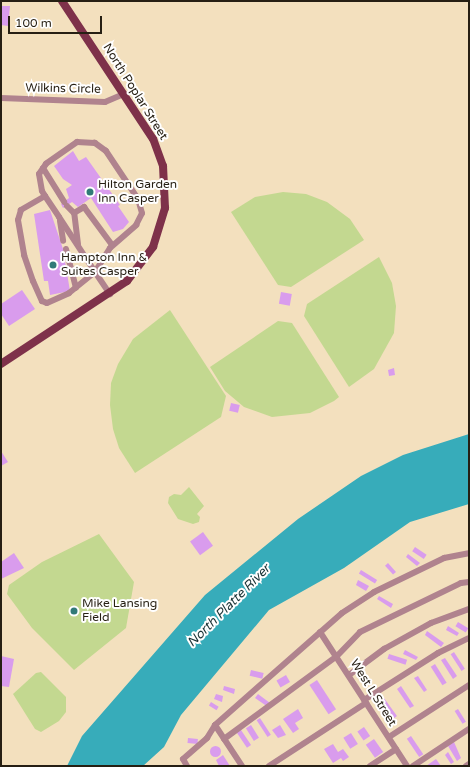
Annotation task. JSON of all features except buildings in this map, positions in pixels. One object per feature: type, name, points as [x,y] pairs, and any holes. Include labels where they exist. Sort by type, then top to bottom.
[{"type":"main road","name":"North Poplar Street","points":[[1,364],[110,294],[136,272],[153,247],[164,216],[166,193],[159,153],[124,94],[62,1]]},
{"type":"street","name":"Wilkins Circle","points":[[1,98],[105,102],[124,94]]},
{"type":"street","points":[[45,196],[21,210],[18,220],[24,255],[32,281],[42,300],[47,303],[76,288],[95,272],[112,245],[136,225],[142,212],[138,199],[102,147],[85,142],[76,142],[44,168],[39,174],[45,196],[78,245],[95,272],[110,294]]},
{"type":"street","points":[[44,168],[65,204],[74,214],[78,245]]},
{"type":"street","points":[[74,214],[84,207],[112,245]]},
{"type":"street","points":[[59,217],[63,241]]},
{"type":"street","points":[[66,249],[76,288]]},
{"type":"street","points":[[188,766],[183,759],[207,738],[215,725],[320,632],[374,592],[444,558],[469,553]]},
{"type":"street","points":[[224,739],[337,656],[360,632],[461,583],[469,582]]},
{"type":"street","points":[[349,675],[384,649],[431,623],[469,609]]},
{"type":"street","name":"West L Street","points":[[320,632],[407,766]]},
{"type":"street","points":[[269,766],[438,653],[469,638]]},
{"type":"street","points":[[388,737],[469,685]]},
{"type":"street","points":[[215,725],[242,766]]},
{"type":"street","points":[[413,766],[469,729]]},
{"type":"street","points":[[370,766],[396,749]]},
{"type":"green space","points":[[283,192],[306,194],[327,202],[350,219],[364,240],[291,287],[278,285],[231,212],[255,197]]},
{"type":"green space","points":[[379,257],[392,283],[396,306],[394,333],[374,369],[349,387],[304,316],[307,304]]},
{"type":"green space","points":[[170,310],[226,396],[221,417],[135,473],[119,448],[113,429],[110,405],[111,383],[118,364],[133,339]]},
{"type":"green space","points":[[278,321],[292,323],[339,397],[334,401],[310,413],[272,417],[244,407],[225,391],[210,367]]},
{"type":"green space","points":[[189,487],[204,506],[197,514],[200,517],[199,522],[193,524],[178,519],[168,503],[169,497],[174,494],[181,495]]},
{"type":"green space","name":"Mike Lansing Field","points":[[99,534],[134,582],[126,628],[74,670],[32,628],[7,594],[9,585],[42,562]]},
{"type":"green space","points":[[41,672],[66,697],[66,712],[59,721],[41,732],[35,729],[13,694],[36,673]]},
{"type":"water","name":"North Platte River","points":[[469,434],[469,504],[410,522],[344,568],[269,610],[181,715],[164,747],[143,766],[67,766],[82,736],[205,595],[298,519],[361,476],[403,455]]},
{"type":"place","name":"Hilton Garden Inn Casper","points":[[90,192]]},
{"type":"place","name":"Hampton Inn & Suites Casper","points":[[53,265]]},
{"type":"place","name":"Mike Lansing Field","points":[[74,611]]}]
